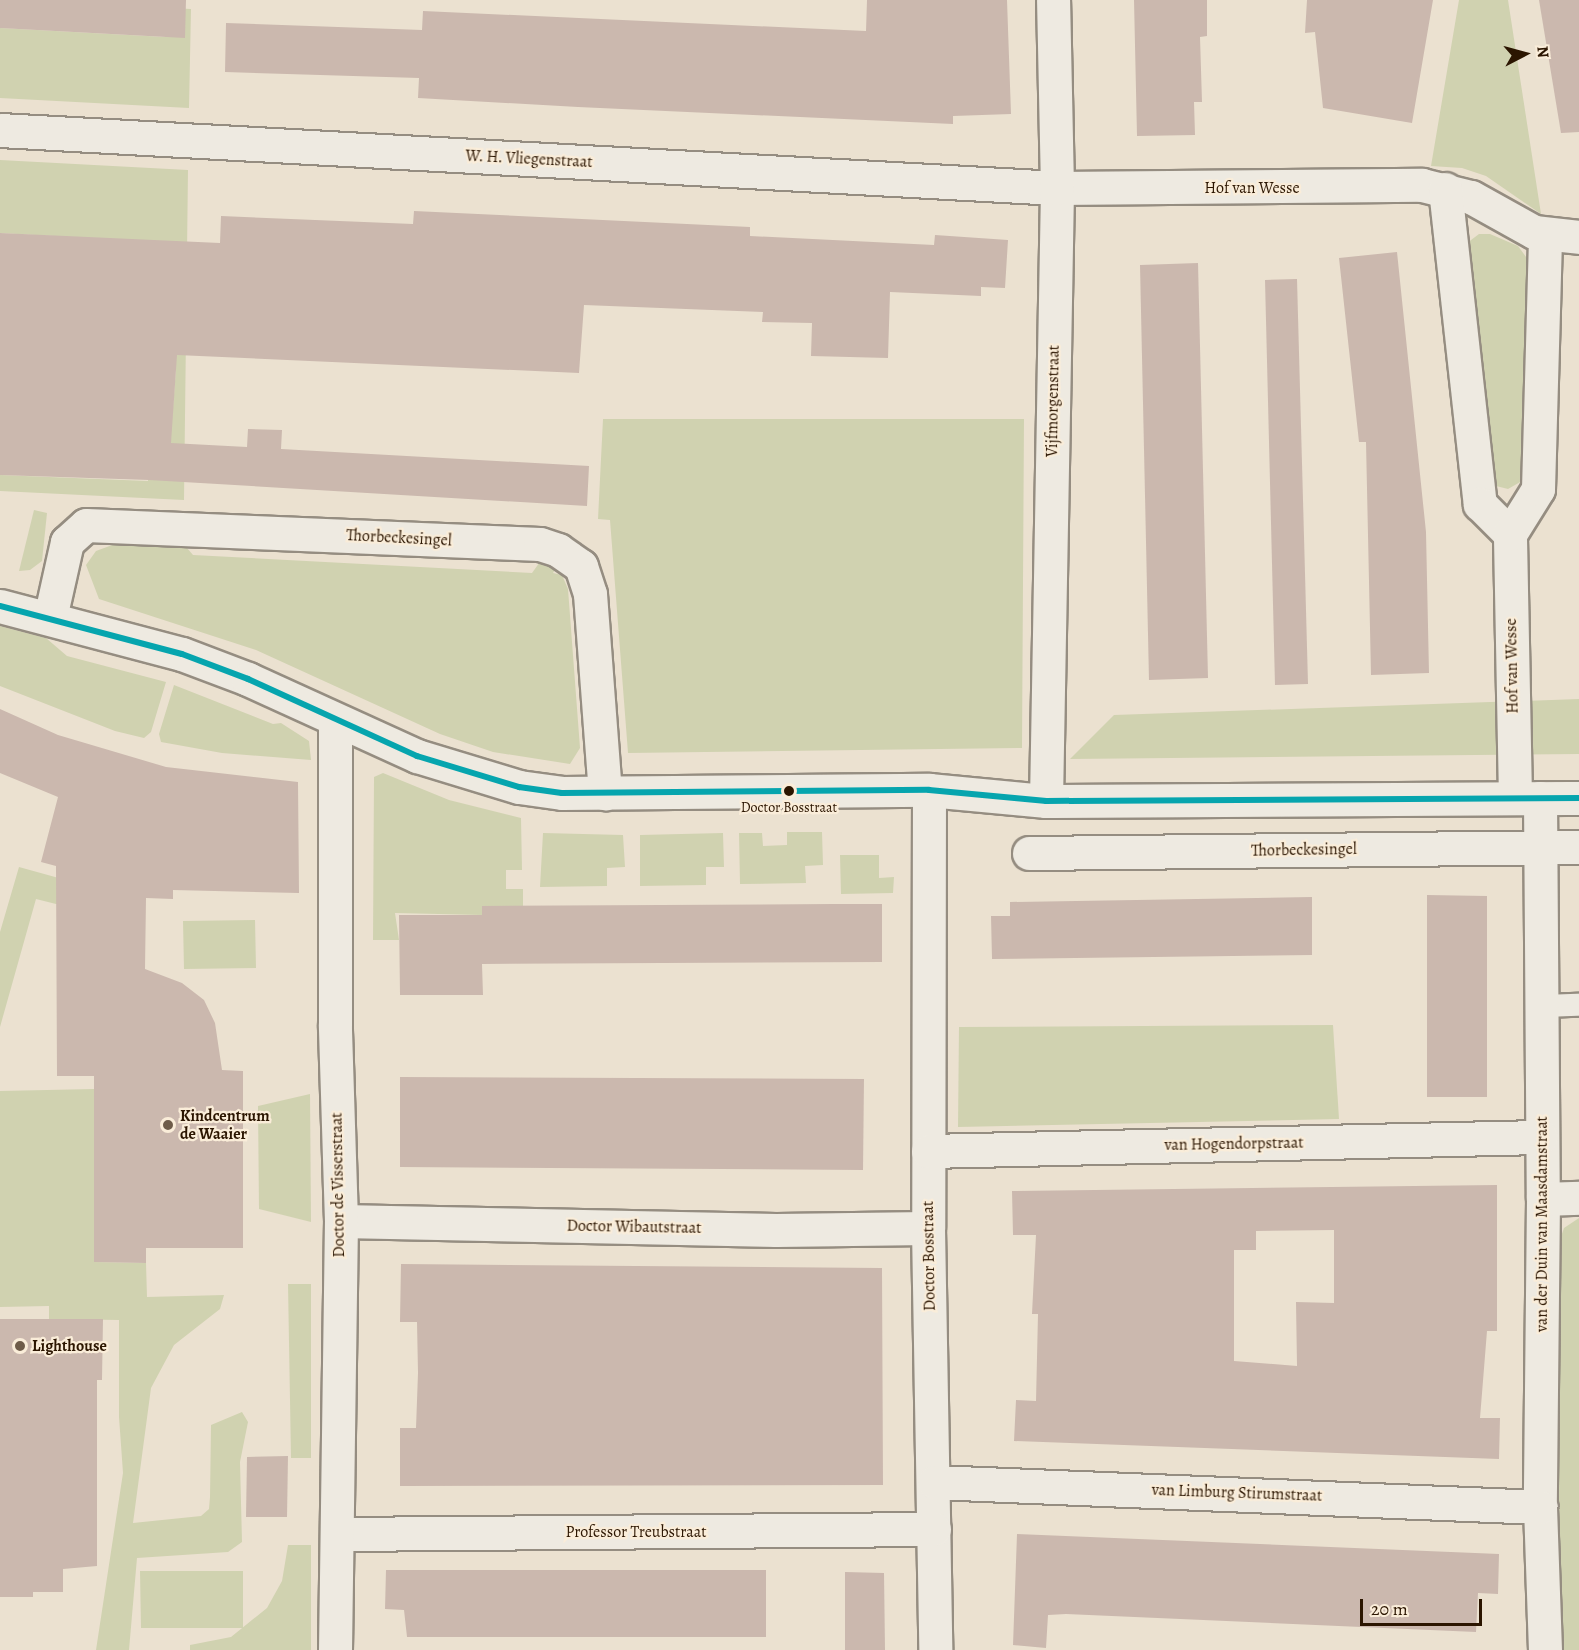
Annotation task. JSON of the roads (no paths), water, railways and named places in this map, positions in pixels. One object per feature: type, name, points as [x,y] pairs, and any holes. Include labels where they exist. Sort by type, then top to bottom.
[{"type":"street","name":"Vijfmorgenstraat","points":[[1046,801],[1057,188],[1053,0]]},
{"type":"street","name":"W. H. Vliegenstraat","points":[[0,130],[1057,188]]},
{"type":"street","name":"Hof van Wesse","points":[[1057,188],[1422,185],[1445,189],[1478,200],[1545,235],[1579,237]]},
{"type":"street","points":[[1445,189],[1480,504],[1510,534],[1538,489],[1545,235]]},
{"type":"street","name":"Thorbeckesingel","points":[[50,618],[67,542],[86,525],[540,544],[558,550],[581,566],[590,594],[605,793]]},
{"type":"street","name":"Hof van Wesse","points":[[1510,534],[1527,798]]},
{"type":"street","points":[[0,606],[182,654],[248,679],[417,756],[519,787],[562,793],[929,790],[1046,801],[1579,798]]},
{"type":"street","name":"Doctor de Visserstraat","points":[[334,1650],[341,1221],[335,1025],[335,720]]},
{"type":"street","name":"Doctor Bosstraat","points":[[929,790],[928,1228],[935,1650]]},
{"type":"street","name":"van der Duin van Maasdamstraat","points":[[1527,798],[1543,848],[1540,1507],[1545,1650]]},
{"type":"street","name":"Thorbeckesingel","points":[[1029,853],[1579,847]]},
{"type":"street","name":"van Hogendorpstraat","points":[[928,1151],[1541,1137]]},
{"type":"street","points":[[1543,1199],[1579,1198]]},
{"type":"street","name":"Doctor Wibautstraat","points":[[341,1221],[764,1230],[928,1228]]},
{"type":"street","name":"van Limburg Stirumstraat","points":[[934,1482],[1540,1507]]},
{"type":"street","name":"Professor Treubstraat","points":[[337,1534],[934,1529]]},
{"type":"lane","points":[[1543,1006],[1579,1005]]},
{"type":"place","name":"Doctor Bosstraat","points":[[789,791]]},
{"type":"place","name":"Kindcentrum de Waaier","points":[[168,1125]]},
{"type":"place","name":"Lighthouse","points":[[20,1346]]}]
